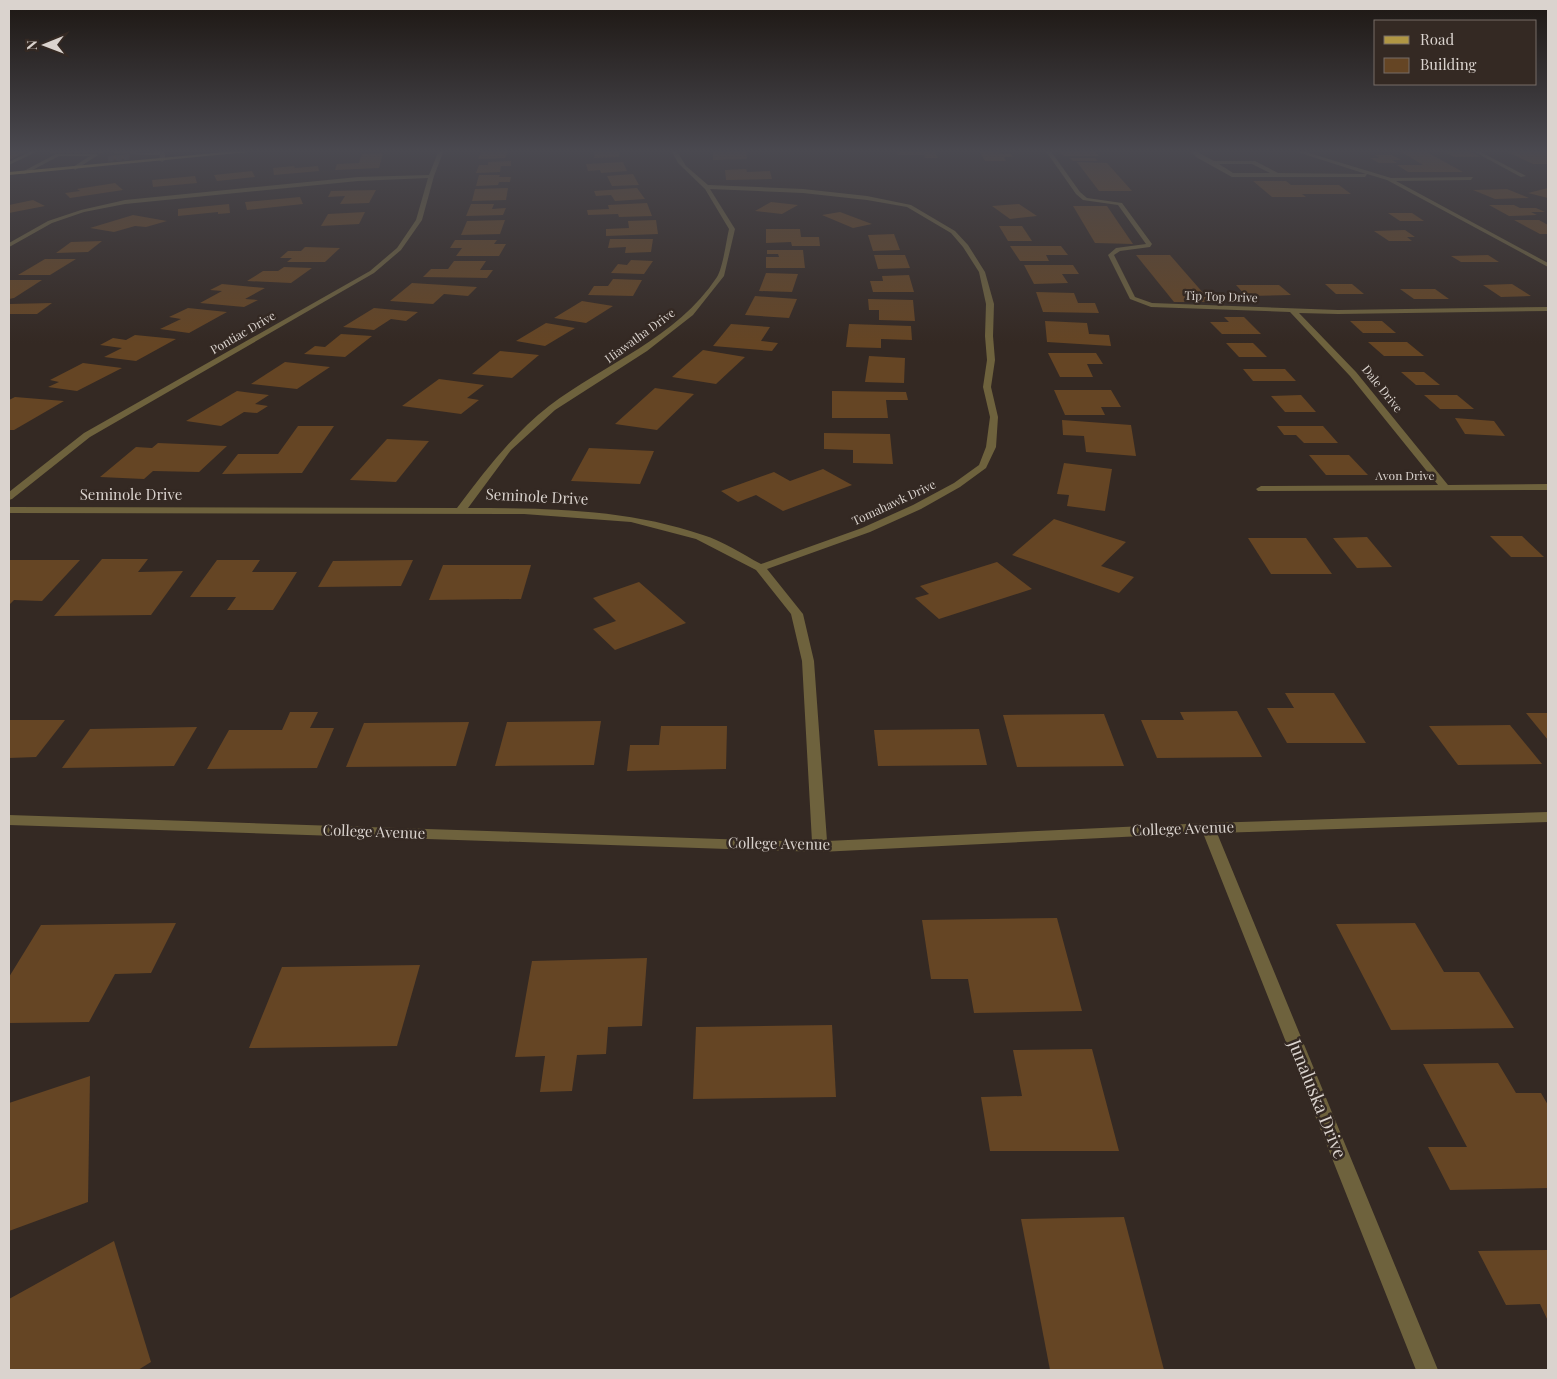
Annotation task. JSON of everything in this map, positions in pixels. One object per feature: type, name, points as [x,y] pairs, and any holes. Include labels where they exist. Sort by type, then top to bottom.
[{"type":"street","points":[[9,245],[50,222],[74,214]]},
{"type":"street","name":"Pontiac Drive","points":[[9,497],[87,435],[372,272],[399,249],[419,220],[421,214]]},
{"type":"street","name":"Hiawatha Drive","points":[[461,510],[508,448],[552,408],[644,349],[690,313],[721,276],[732,229],[721,214]]},
{"type":"street","name":"Tomahawk Drive","points":[[760,568],[866,530],[917,507],[957,485],[983,466],[991,447],[994,417],[987,387],[991,360],[989,336],[990,304],[982,272],[966,246],[954,232],[923,214]]},
{"type":"street","name":"Tip Top Drive","points":[[1128,214],[1150,245],[1118,249],[1111,255],[1132,298],[1151,305],[1338,312],[1548,309]]},
{"type":"street","points":[[1454,214],[1548,265]]},
{"type":"street","name":"Dale Drive","points":[[1292,310],[1322,338],[1363,384],[1446,488]]},
{"type":"street","name":"Avon Drive","points":[[1262,489],[1548,487]]},
{"type":"street","name":"Seminole Drive","points":[[9,510],[461,510],[524,512],[631,519],[700,537],[760,568],[797,614],[808,661],[820,846]]},
{"type":"street","name":"College Avenue","points":[[9,820],[820,846],[1208,828],[1548,817]]},
{"type":"street","name":"Junaluska Drive","points":[[1208,828],[1427,1370]]},
{"type":"building","points":[[328,214],[364,214],[359,224],[321,226]]},
{"type":"building","points":[[467,214],[503,214],[503,215],[466,216]]},
{"type":"building","points":[[618,214],[651,214],[652,216],[619,217]]},
{"type":"building","points":[[846,214],[872,224],[853,228],[822,215]]},
{"type":"building","points":[[1004,214],[1035,214],[1037,216],[1010,219]]},
{"type":"building","points":[[1078,214],[1113,214],[1133,244],[1095,243]]},
{"type":"building","points":[[1390,214],[1414,214],[1424,221],[1400,221]]},
{"type":"building","points":[[1506,214],[1537,215],[1509,216]]},
{"type":"building","points":[[133,215],[167,221],[146,227],[135,226],[114,232],[90,228]]},
{"type":"building","points":[[505,220],[500,234],[461,235],[467,221]]},
{"type":"building","points":[[656,220],[658,234],[606,236],[606,229],[629,228],[628,221]]},
{"type":"building","points":[[1514,220],[1539,220],[1548,225],[1548,234],[1540,234]]},
{"type":"building","points":[[999,226],[1022,226],[1032,241],[1008,241]]},
{"type":"building","points":[[766,229],[800,229],[801,237],[819,237],[820,246],[792,246],[791,242],[766,243]]},
{"type":"building","points":[[1405,230],[1415,237],[1407,237],[1412,241],[1389,241],[1374,231]]},
{"type":"building","points":[[894,234],[900,250],[873,251],[868,235]]},
{"type":"building","points":[[610,239],[653,239],[651,252],[625,253],[626,247],[608,248]]},
{"type":"building","points":[[455,240],[497,240],[494,244],[506,244],[499,256],[456,256],[462,248],[450,248]]},
{"type":"building","points":[[102,241],[88,252],[56,253],[71,242]]},
{"type":"building","points":[[1010,246],[1061,246],[1068,255],[1046,255],[1049,261],[1020,261]]},
{"type":"building","points":[[305,247],[340,248],[325,262],[287,262],[292,258],[280,258],[288,251],[301,251]]},
{"type":"building","points":[[767,250],[803,250],[805,268],[766,268],[766,257],[779,257],[778,254],[767,254]]},
{"type":"building","points":[[874,255],[905,255],[910,268],[878,269]]},
{"type":"building","points":[[1136,255],[1170,255],[1211,302],[1174,302]]},
{"type":"building","points":[[1488,255],[1499,262],[1461,262],[1451,256]]},
{"type":"building","points":[[45,259],[76,259],[50,275],[18,275]]},
{"type":"building","points":[[631,260],[653,261],[644,274],[611,273],[618,264],[627,265]]},
{"type":"building","points":[[454,261],[486,261],[480,270],[493,270],[487,278],[423,277],[431,269],[448,269]]},
{"type":"building","points":[[1024,265],[1073,265],[1079,274],[1062,274],[1068,283],[1034,284]]},
{"type":"building","points":[[284,267],[312,268],[291,283],[247,281],[263,271],[278,271]]},
{"type":"building","points":[[766,273],[798,274],[792,292],[759,291]]},
{"type":"building","points":[[909,275],[914,292],[873,292],[870,281],[883,281],[882,276]]},
{"type":"building","points":[[613,279],[642,280],[633,296],[588,295],[594,286],[608,286]]},
{"type":"building","points":[[10,280],[42,280],[14,298],[9,299]]},
{"type":"building","points":[[412,283],[477,287],[468,296],[444,294],[433,304],[390,301]]},
{"type":"building","points":[[222,284],[265,288],[245,299],[258,300],[244,307],[200,303],[222,291],[210,290]]},
{"type":"building","points":[[1325,284],[1352,284],[1364,294],[1336,294]]},
{"type":"building","points":[[1512,284],[1531,296],[1501,297],[1483,285]]},
{"type":"building","points":[[1236,285],[1279,285],[1291,295],[1246,296]]},
{"type":"building","points":[[1400,289],[1435,289],[1449,299],[1414,299]]},
{"type":"building","points":[[1036,292],[1074,293],[1078,303],[1095,303],[1099,313],[1043,312]]},
{"type":"building","points":[[755,296],[797,299],[789,318],[745,315]]},
{"type":"building","points":[[868,299],[913,300],[915,321],[879,320],[879,310],[869,310]]},
{"type":"building","points":[[582,301],[613,306],[586,323],[554,318]]},
{"type":"building","points":[[52,303],[37,314],[9,314],[9,304]]},
{"type":"building","points":[[188,308],[227,312],[189,333],[160,329],[181,319],[169,317]]},
{"type":"building","points":[[374,308],[418,312],[406,321],[391,319],[374,330],[343,327]]},
{"type":"building","points":[[1224,317],[1244,317],[1261,334],[1222,334],[1210,322],[1229,322]]},
{"type":"building","points":[[1045,321],[1087,323],[1089,334],[1109,335],[1111,346],[1047,342]]},
{"type":"building","points":[[1350,321],[1382,321],[1396,333],[1363,333]]},
{"type":"building","points":[[546,323],[575,328],[545,346],[516,341]]},
{"type":"building","points":[[731,324],[770,327],[761,341],[778,343],[772,351],[713,346]]},
{"type":"building","points":[[849,324],[911,326],[912,340],[881,339],[881,348],[846,347]]},
{"type":"building","points":[[341,334],[372,336],[345,357],[304,354],[315,346],[325,347]]},
{"type":"building","points":[[135,335],[176,339],[136,361],[104,357],[122,348],[100,345],[113,338],[126,340]]},
{"type":"building","points":[[1368,342],[1407,342],[1424,356],[1384,356]]},
{"type":"building","points":[[1226,343],[1253,343],[1267,357],[1239,357]]},
{"type":"building","points":[[703,350],[745,357],[716,384],[672,377]]},
{"type":"building","points":[[500,351],[539,355],[512,378],[472,374]]},
{"type":"building","points":[[1048,353],[1096,353],[1103,364],[1087,364],[1093,377],[1060,377]]},
{"type":"building","points":[[869,356],[905,358],[904,383],[865,382]]},
{"type":"building","points":[[285,362],[330,367],[297,389],[251,384]]},
{"type":"building","points":[[83,363],[122,368],[77,391],[48,387],[59,382],[50,380]]},
{"type":"building","points":[[1243,369],[1285,369],[1296,381],[1253,381]]},
{"type":"building","points":[[1401,372],[1424,372],[1440,385],[1416,385]]},
{"type":"building","points":[[439,379],[484,385],[467,398],[479,400],[461,414],[402,406]]},
{"type":"building","points":[[655,388],[694,394],[657,430],[615,424]]},
{"type":"building","points":[[1054,390],[1111,390],[1121,407],[1101,407],[1105,415],[1065,415]]},
{"type":"building","points":[[237,391],[269,395],[255,404],[268,406],[257,413],[244,412],[221,426],[186,421]]},
{"type":"building","points":[[832,391],[906,392],[908,400],[886,400],[888,418],[832,418]]},
{"type":"building","points":[[1301,395],[1316,412],[1285,412],[1271,396]]},
{"type":"building","points":[[1424,395],[1457,395],[1474,409],[1440,409]]},
{"type":"building","points":[[15,397],[64,401],[14,430],[9,430],[9,400]]},
{"type":"building","points":[[1455,418],[1494,421],[1505,436],[1465,434]]},
{"type":"building","points":[[1062,420],[1131,425],[1136,456],[1086,452],[1084,436],[1063,435]]},
{"type":"building","points":[[298,426],[334,426],[302,473],[222,474],[238,454],[278,454]]},
{"type":"building","points":[[1277,426],[1323,426],[1338,443],[1304,443],[1296,435],[1284,435]]},
{"type":"building","points":[[824,433],[890,434],[893,464],[853,463],[853,450],[824,449]]},
{"type":"building","points":[[387,439],[429,441],[396,482],[350,480]]},
{"type":"building","points":[[158,443],[227,446],[199,472],[153,471],[144,479],[100,477],[136,447],[152,448]]},
{"type":"building","points":[[589,448],[654,451],[640,484],[571,481]]},
{"type":"building","points":[[1309,455],[1349,455],[1368,475],[1326,475]]},
{"type":"building","points":[[1064,463],[1112,469],[1105,511],[1067,506],[1069,495],[1057,494]]},
{"type":"building","points":[[823,469],[852,485],[783,511],[756,495],[738,502],[721,491],[774,472],[790,481]]},
{"type":"building","points":[[1054,519],[1126,542],[1101,566],[1134,577],[1119,593],[1012,555]]},
{"type":"building","points":[[1490,536],[1522,536],[1544,557],[1511,557]]},
{"type":"building","points":[[1367,537],[1392,567],[1357,568],[1333,538]]},
{"type":"building","points":[[1248,538],[1306,538],[1332,574],[1271,574]]},
{"type":"building","points":[[102,559],[148,559],[138,572],[183,571],[151,615],[54,616]]},
{"type":"building","points":[[9,560],[80,560],[42,601],[14,600],[9,605]]},
{"type":"building","points":[[217,560],[260,560],[252,572],[297,572],[273,610],[227,610],[236,597],[190,597]]},
{"type":"building","points":[[413,560],[401,586],[318,587],[333,561]]},
{"type":"building","points":[[997,562],[1032,589],[939,619],[915,598],[929,594],[920,586]]},
{"type":"building","points":[[443,565],[531,565],[521,599],[429,600]]},
{"type":"building","points":[[639,582],[686,623],[615,650],[593,629],[616,621],[593,598]]},
{"type":"building","points":[[1285,693],[1334,693],[1366,743],[1287,743],[1267,708],[1294,708]]},
{"type":"building","points":[[1237,711],[1262,757],[1157,758],[1141,720],[1184,720],[1180,712]]},
{"type":"building","points":[[290,712],[318,712],[310,728],[334,728],[317,768],[207,769],[229,730],[282,730]]},
{"type":"building","points":[[1526,713],[1548,713],[1548,740]]},
{"type":"building","points":[[1104,714],[1124,766],[1017,767],[1003,715]]},
{"type":"building","points":[[9,720],[65,720],[36,757],[9,758]]},
{"type":"building","points":[[601,721],[594,765],[495,766],[507,722]]},
{"type":"building","points":[[469,722],[456,766],[346,767],[364,723]]},
{"type":"building","points":[[1510,725],[1542,764],[1458,765],[1429,726]]},
{"type":"building","points":[[661,726],[727,726],[726,769],[627,771],[630,745],[659,745]]},
{"type":"building","points":[[197,727],[174,766],[62,768],[90,729]]},
{"type":"building","points":[[979,729],[987,765],[878,766],[874,730]]},
{"type":"building","points":[[1057,918],[1082,1011],[974,1013],[968,979],[931,979],[922,920]]},
{"type":"building","points":[[176,923],[151,973],[115,974],[89,1022],[9,1023],[9,977],[41,925]]},
{"type":"building","points":[[1415,923],[1444,972],[1479,972],[1514,1028],[1391,1030],[1336,924]]},
{"type":"building","points":[[647,958],[642,1026],[608,1027],[606,1054],[577,1055],[572,1091],[540,1092],[545,1056],[515,1057],[532,961]]},
{"type":"building","points":[[420,965],[397,1046],[249,1048],[282,967]]},
{"type":"building","points":[[832,1025],[836,1097],[693,1099],[696,1027]]},
{"type":"building","points":[[1092,1049],[1119,1151],[990,1151],[981,1097],[1022,1096],[1013,1050]]},
{"type":"building","points":[[1498,1063],[1516,1093],[1541,1093],[1548,1105],[1548,1188],[1450,1190],[1428,1147],[1467,1147],[1423,1064]]},
{"type":"building","points":[[90,1076],[88,1202],[9,1231],[9,1103]]},
{"type":"building","points":[[1124,1217],[1164,1370],[1050,1370],[1021,1219]]},
{"type":"building","points":[[114,1241],[151,1362],[138,1370],[10,1370],[9,1299]]},
{"type":"building","points":[[1548,1250],[1548,1321],[1540,1304],[1506,1305],[1478,1251]]}]
